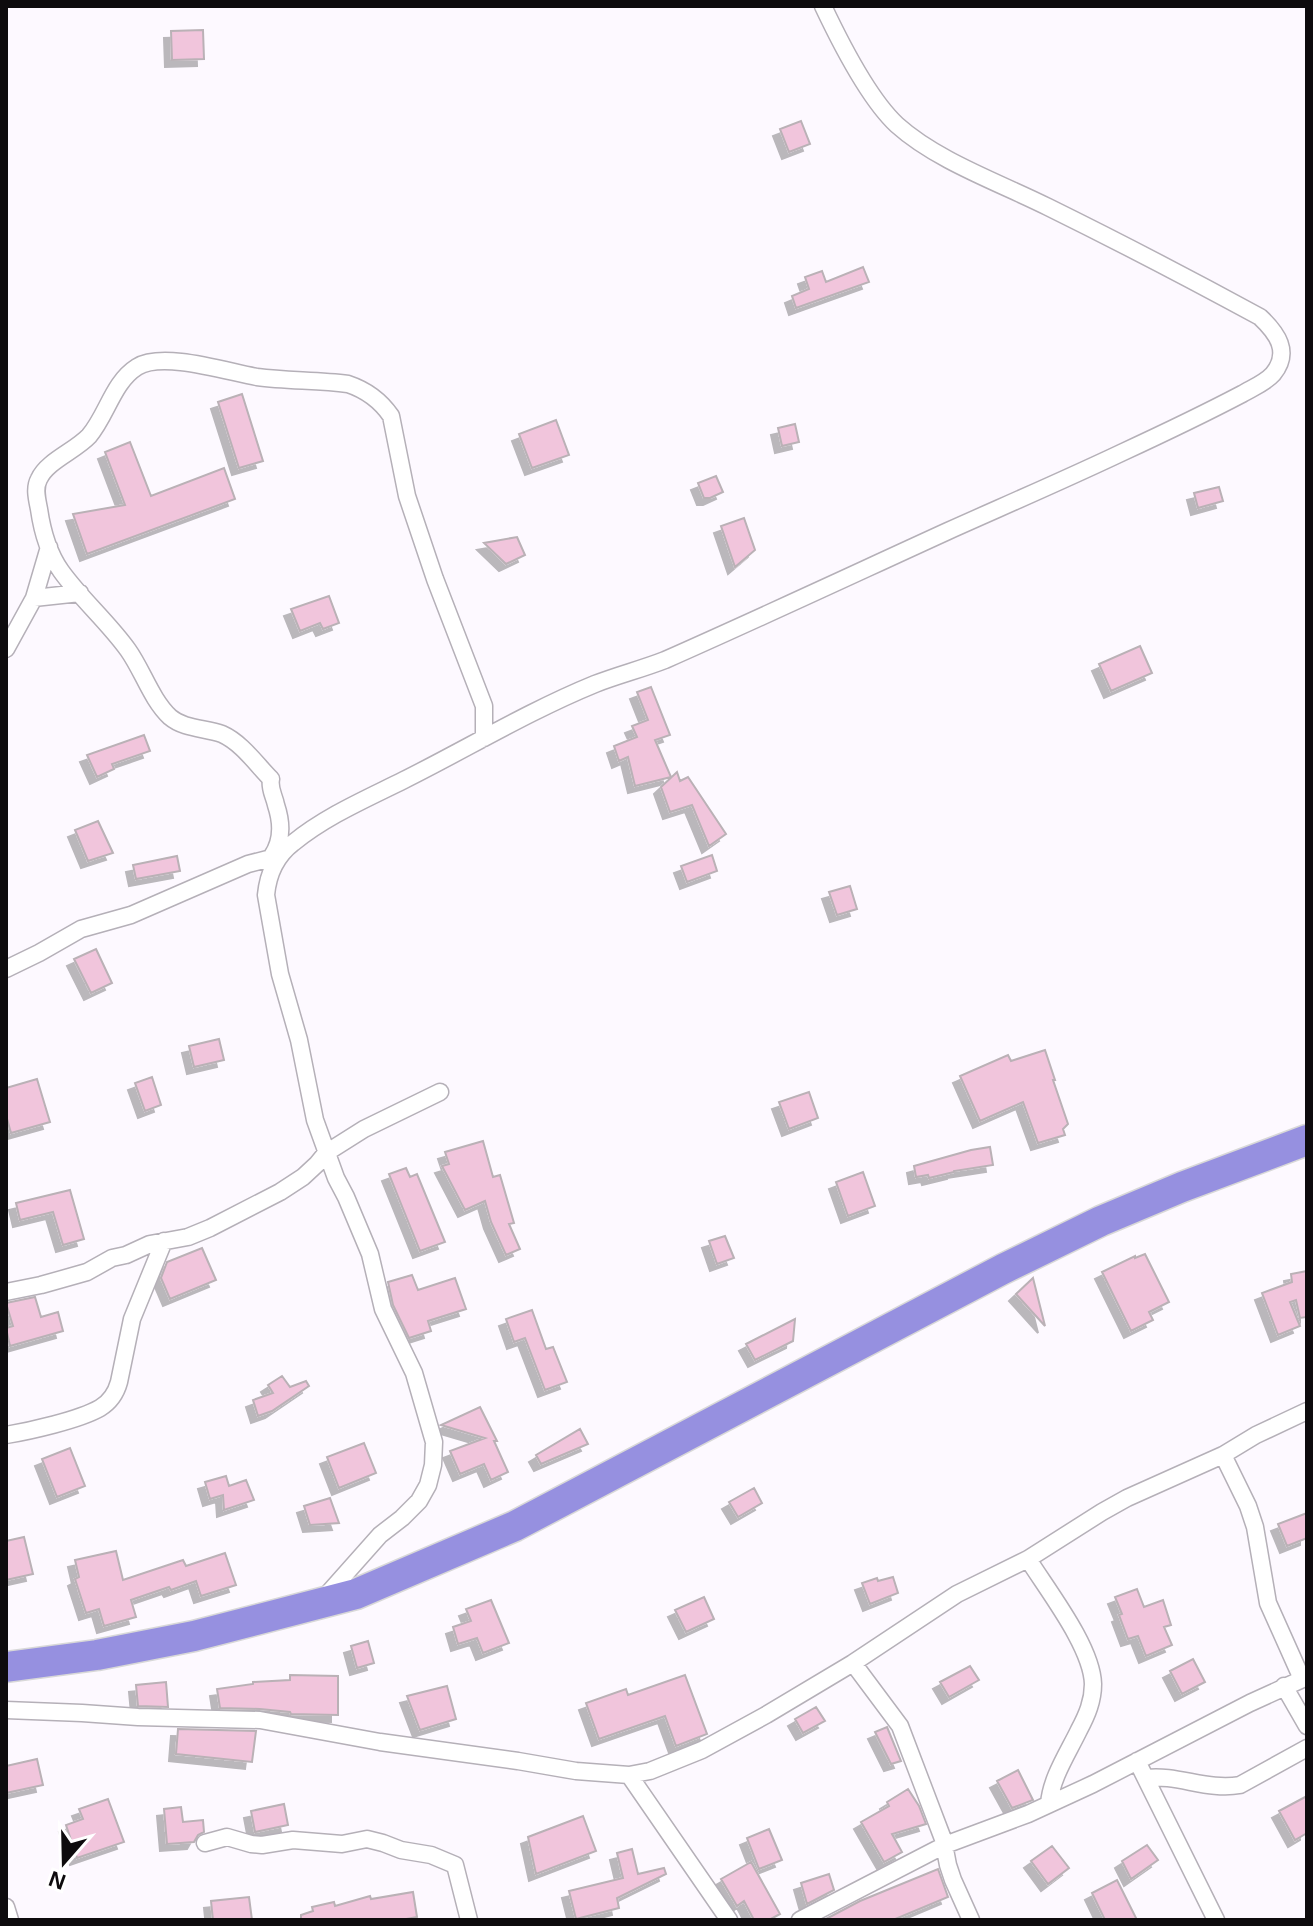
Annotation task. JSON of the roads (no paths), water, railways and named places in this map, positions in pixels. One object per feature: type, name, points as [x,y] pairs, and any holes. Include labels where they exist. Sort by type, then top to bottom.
[{"type":"highway","points":[[6,1667],[97,1655],[180,1639],[356,1594],[515,1526],[1101,1221],[1307,1140]]},
{"type":"street","points":[[6,969],[81,929],[149,908],[248,864],[275,856],[344,810],[595,684],[662,661],[1074,475],[1217,407],[1265,381],[1273,373],[1280,361],[1281,343],[1260,317],[1065,215],[950,160],[912,137],[885,112],[841,42],[823,6]]},
{"type":"street","points":[[317,1605],[380,1535],[419,1501],[428,1485],[434,1442],[414,1373],[383,1309],[370,1254],[315,1120],[299,1040],[280,974],[266,895],[280,841],[271,779],[237,743],[215,732],[179,723],[160,705],[135,659],[60,570],[41,522],[36,493],[40,476],[47,467],[87,438],[102,419],[114,393],[139,365],[160,361],[183,362],[259,377],[334,382],[362,388],[391,416],[407,496],[484,706],[484,738]]},
{"type":"street","points":[[6,649],[34,598],[49,547]]},
{"type":"street","points":[[34,598],[80,593]]},
{"type":"street","points":[[6,1292],[87,1272],[112,1258],[150,1244],[188,1237],[210,1228],[303,1177],[326,1153],[364,1129],[440,1092]]},
{"type":"street","points":[[6,1435],[77,1417],[100,1408],[111,1399],[119,1382],[132,1319],[164,1241]]},
{"type":"street","points":[[6,1710],[260,1720],[380,1742],[576,1771],[629,1775],[650,1771],[702,1750],[766,1715],[853,1663],[957,1594],[1028,1559],[1072,1529],[1127,1498],[1223,1455],[1256,1435],[1307,1411]]},
{"type":"street","points":[[800,1920],[945,1845],[1049,1804],[1304,1678],[1268,1603],[1255,1527],[1223,1455]]},
{"type":"street","points":[[1028,1559],[1088,1658],[1093,1684],[1089,1711],[1049,1794],[1049,1804]]},
{"type":"street","points":[[853,1663],[900,1726],[945,1845],[953,1880],[971,1920]]},
{"type":"street","points":[[1284,1686],[1307,1726]]},
{"type":"street","points":[[1146,1778],[1166,1777],[1229,1787],[1240,1785],[1307,1748]]},
{"type":"street","points":[[1137,1761],[1216,1920]]},
{"type":"street","points":[[629,1775],[729,1920]]},
{"type":"street","points":[[205,1843],[227,1837],[262,1845],[293,1840],[342,1844],[367,1839],[401,1850],[431,1855],[455,1865],[469,1920]]},
{"type":"street","points":[[6,1907],[10,1920]]}]
